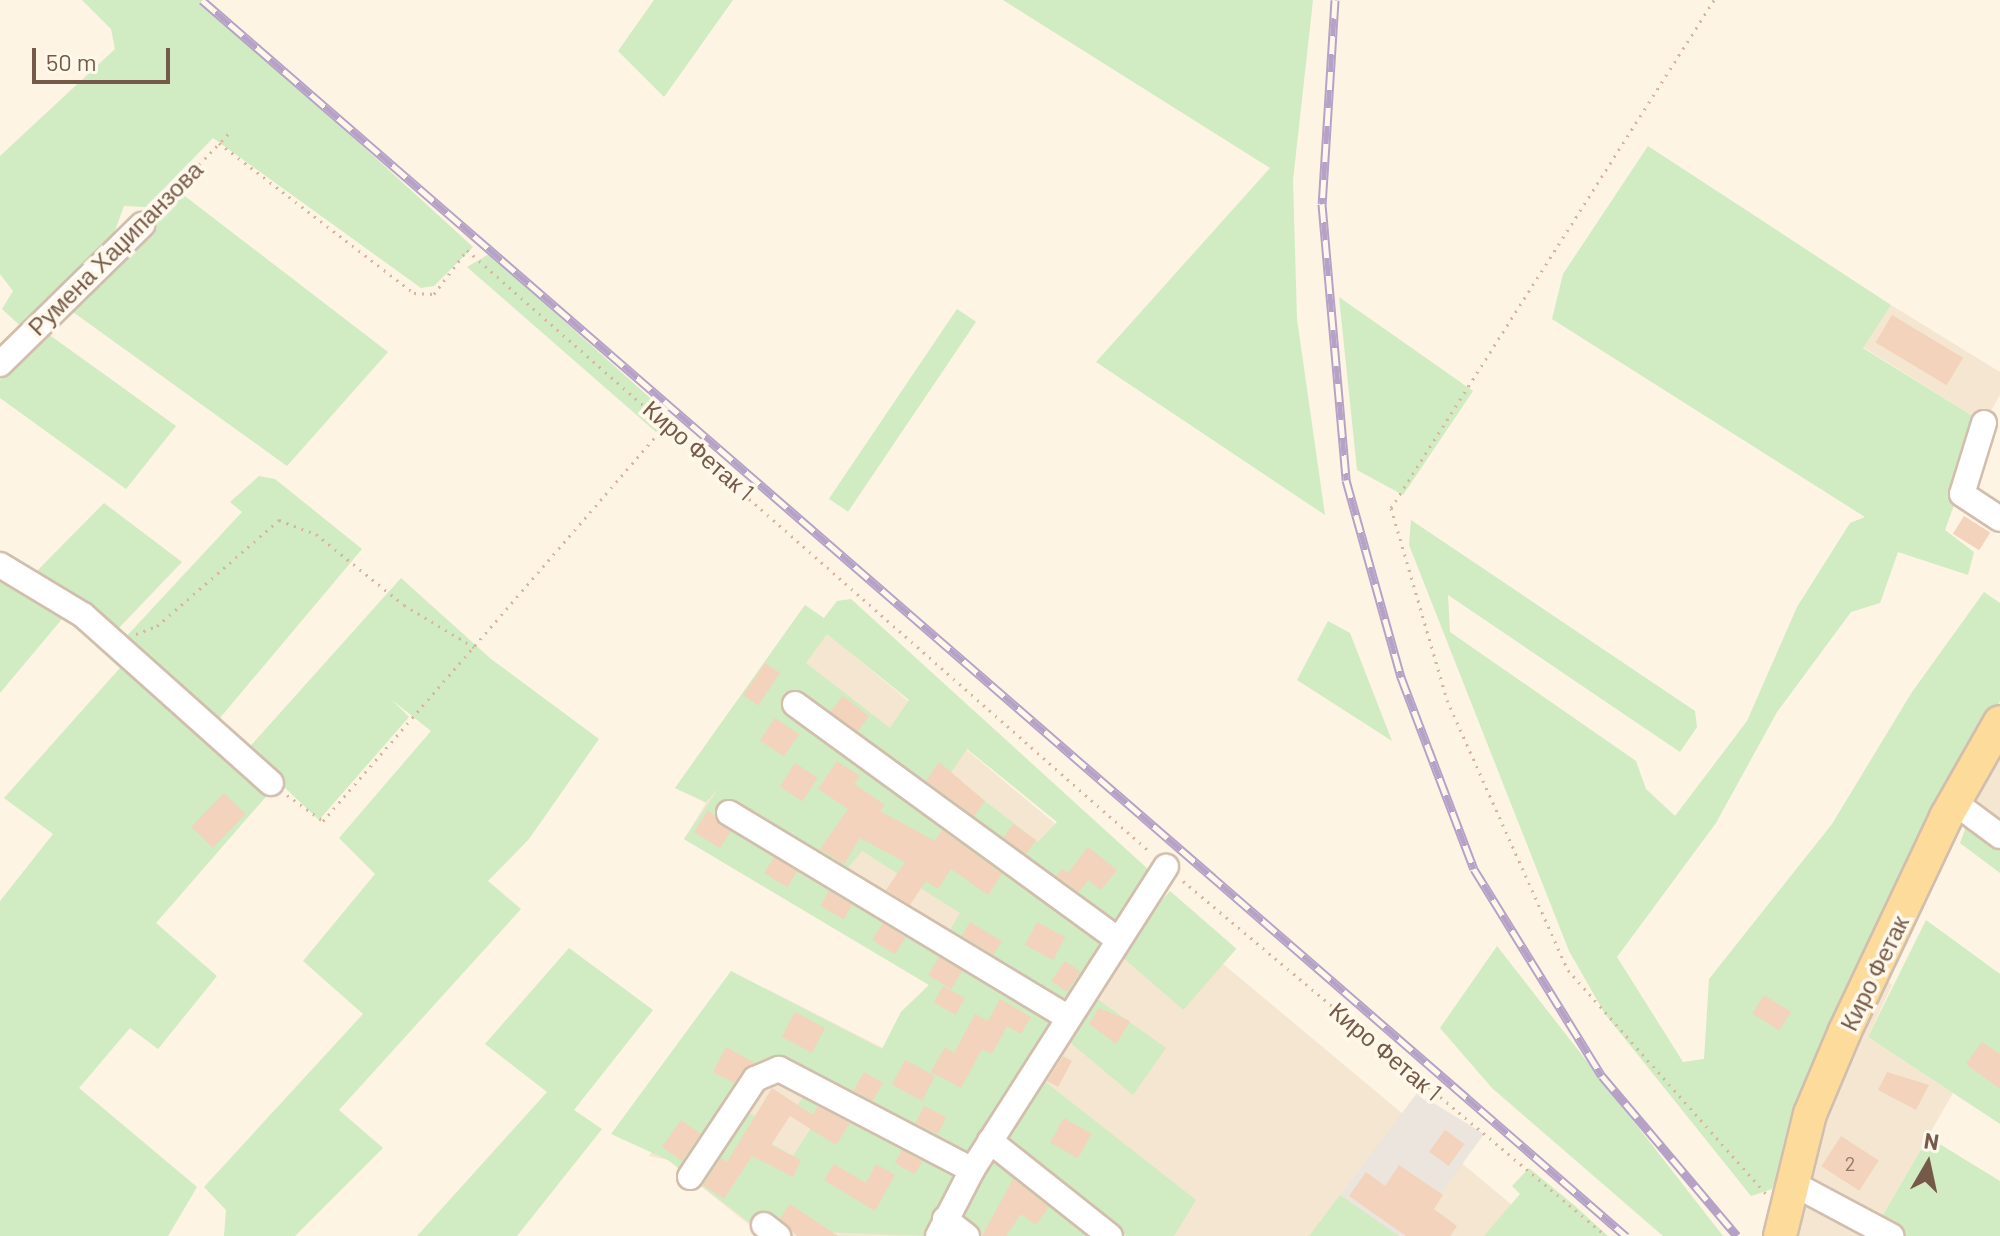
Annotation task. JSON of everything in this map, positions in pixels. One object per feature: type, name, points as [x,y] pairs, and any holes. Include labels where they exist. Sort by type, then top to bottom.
[{"type":"main road","name":"Киро Фетак","points":[[1782,1225],[1790,1182],[1839,1045],[1954,802],[2000,722]]},
{"type":"street","name":"Румена Хаџипанзова","points":[[0,364],[142,225]]},
{"type":"street","points":[[1984,423],[1962,494],[2000,519]]},
{"type":"street","points":[[0,565],[114,643],[271,783]]},
{"type":"street","points":[[795,704],[1117,939]]},
{"type":"street","points":[[1954,802],[2000,836]]},
{"type":"street","points":[[729,813],[1067,1017]]},
{"type":"street","points":[[967,1236],[941,1228],[972,1170],[1067,1017],[1166,867]]},
{"type":"street","points":[[690,1177],[755,1079],[779,1069],[972,1170]]},
{"type":"street","points":[[990,1141],[1110,1236]]},
{"type":"street","points":[[1790,1182],[1891,1236]]},
{"type":"path","points":[[1714,0],[1391,508],[1447,700],[1568,970],[1782,1225]]},
{"type":"path","name":"Румена Хаџипанзова","points":[[142,225],[230,132]]},
{"type":"path","name":"Киро Фетак 1","points":[[219,143],[414,293],[434,294],[467,250],[668,422],[1166,867],[1606,1236]]},
{"type":"path","points":[[271,783],[323,821],[668,422]]},
{"type":"path","points":[[114,643],[157,626],[279,520],[316,534],[404,605],[474,647]]},
{"type":"shaded area","points":[[1891,305],[2000,372],[2000,395],[1984,423],[1863,347]]},
{"type":"shaded area","points":[[805,605],[822,629],[1549,1236],[763,1236],[668,1160],[649,1156],[765,988],[883,1048],[901,1012],[929,985],[684,839],[706,803],[675,788]]},
{"type":"shaded area","points":[[1982,749],[2000,761],[2000,836],[1954,802]]},
{"type":"shaded area","points":[[1876,971],[1892,985],[1868,1037],[1953,1093],[1876,1227],[1893,1236],[1789,1236],[1790,1182]]},
{"type":"shaded area","points":[[1417,1093],[1484,1134],[1410,1236],[1399,1236],[1340,1195]]},
{"type":"green space","points":[[82,0],[203,0],[473,247],[434,286],[421,288],[213,138],[146,207],[124,206],[109,247],[26,331],[2,309],[13,291],[0,274],[0,156],[115,49],[111,29]]},
{"type":"green space","points":[[654,0],[733,0],[664,97],[618,51]]},
{"type":"green space","points":[[1003,0],[1313,0],[1293,180],[1297,319],[1325,515],[1096,362],[1270,168]]},
{"type":"green space","points":[[1648,146],[1891,305],[1863,348],[1984,423],[1945,530],[1974,552],[1968,575],[1898,552],[1880,603],[1851,612],[1777,712],[1716,823],[1617,957],[1683,1062],[1704,1059],[1709,979],[1832,824],[1912,692],[1984,592],[2000,603],[2000,701],[1950,782],[1804,1102],[1772,1189],[1751,1196],[1605,1014],[1569,951],[1409,545],[1411,520],[1695,711],[1697,727],[1680,752],[1448,595],[1450,632],[1636,761],[1646,789],[1675,816],[1747,721],[1797,607],[1850,523],[1865,517],[1552,319],[1563,274]]},
{"type":"green space","points":[[177,190],[388,352],[287,466],[66,307]]},
{"type":"green space","points":[[489,254],[677,422],[656,432],[467,267]]},
{"type":"green space","points":[[1339,297],[1473,391],[1403,495],[1357,470]]},
{"type":"green space","points":[[957,309],[976,322],[848,512],[829,499]]},
{"type":"green space","points":[[44,331],[176,426],[126,489],[0,398],[0,380]]},
{"type":"green space","points":[[259,476],[275,479],[362,549],[214,725],[123,640],[242,512],[230,502]]},
{"type":"green space","points":[[104,503],[182,562],[115,632],[28,580]]},
{"type":"green space","points":[[0,572],[67,613],[0,693]]},
{"type":"green space","points":[[401,578],[491,659],[599,739],[529,839],[488,881],[521,909],[339,1110],[383,1148],[295,1236],[224,1236],[226,1210],[204,1187],[363,1014],[303,961],[375,874],[339,838],[431,731],[392,700],[409,717],[319,820],[246,751]]},
{"type":"green space","points":[[851,599],[1160,880],[1138,889],[1108,931],[785,692],[781,698],[1102,939],[1066,1008],[944,940],[960,913],[862,851],[842,875],[788,843],[794,830],[782,849],[1059,1019],[970,1166],[772,1059],[711,1141],[745,1110],[779,1132],[772,1144],[793,1156],[811,1128],[790,1115],[807,1092],[965,1174],[931,1236],[759,1230],[668,1160],[611,1134],[731,971],[882,1049],[901,1012],[929,985],[684,839],[719,788],[706,802],[675,788],[805,605],[824,618],[837,601]],"holes":[[[827,634],[909,700],[890,728],[806,663]],[[967,749],[1057,822],[1038,842],[950,774]]]},
{"type":"green space","points":[[1328,621],[1350,633],[1392,741],[1297,680]]},
{"type":"green space","points":[[128,659],[270,792],[156,923],[217,976],[158,1049],[130,1028],[79,1088],[197,1187],[168,1236],[0,1236],[0,901],[53,834],[4,798]]},
{"type":"green space","points":[[1969,819],[2000,844],[2000,873],[1960,843]]},
{"type":"green space","points":[[1170,891],[1236,949],[1183,1010],[1117,952]]},
{"type":"green space","points":[[1926,920],[2000,974],[2000,1124],[1868,1037]]},
{"type":"green space","points":[[1497,946],[1723,1236],[1663,1236],[1492,1088],[1440,1028]]},
{"type":"green space","points":[[569,948],[653,1010],[574,1110],[602,1129],[517,1236],[417,1236],[547,1092],[485,1044]]},
{"type":"green space","points":[[1093,996],[1166,1048],[1133,1095],[1066,1039]]},
{"type":"green space","points":[[1043,1080],[1196,1200],[1174,1236],[1126,1236],[1004,1139]]},
{"type":"green space","points":[[1928,1137],[2000,1181],[2000,1236],[1893,1236],[1876,1227]]},
{"type":"green space","points":[[996,1155],[1097,1236],[983,1236],[962,1220],[975,1183]]},
{"type":"green space","points":[[1529,1168],[1608,1236],[1484,1236],[1520,1194],[1512,1186]]},
{"type":"green space","points":[[1340,1195],[1399,1236],[1309,1236]]},
{"type":"building","points":[[1892,315],[1963,358],[1947,385],[1876,342]]},
{"type":"building","points":[[1964,516],[1990,532],[1979,550],[1953,534]]},
{"type":"building","points":[[765,663],[780,673],[758,705],[743,695]]},
{"type":"building","points":[[843,696],[869,716],[857,732],[831,712]]},
{"type":"building","points":[[775,718],[799,734],[784,757],[760,740]]},
{"type":"building","points":[[837,761],[860,776],[854,784],[885,805],[880,811],[935,841],[942,830],[1002,874],[988,895],[951,869],[938,889],[926,881],[910,905],[886,890],[905,862],[860,838],[844,864],[820,849],[848,809],[818,789]]},
{"type":"building","points":[[939,762],[985,801],[974,816],[926,781]]},
{"type":"building","points":[[795,763],[818,778],[802,801],[780,786]]},
{"type":"building","points":[[224,793],[246,814],[213,848],[191,827]]},
{"type":"building","points":[[708,810],[731,831],[720,848],[694,832]]},
{"type":"building","points":[[1013,824],[1036,840],[1026,854],[1003,838]]},
{"type":"building","points":[[1088,847],[1117,870],[1101,890],[1088,880],[1079,892],[1056,876],[1062,869],[1068,873]]},
{"type":"building","points":[[774,857],[797,871],[787,887],[764,873]]},
{"type":"building","points":[[829,891],[852,905],[843,919],[820,906]]},
{"type":"building","points":[[970,922],[1002,941],[993,955],[962,936]]},
{"type":"building","points":[[1037,922],[1065,937],[1053,960],[1025,945]]},
{"type":"building","points":[[883,923],[906,938],[895,954],[872,940]]},
{"type":"building","points":[[939,957],[962,971],[951,989],[928,975]]},
{"type":"building","points":[[1065,961],[1081,972],[1067,992],[1051,981]]},
{"type":"building","points":[[943,986],[965,998],[956,1015],[934,1003]]},
{"type":"building","points":[[1764,995],[1791,1012],[1779,1031],[1752,1014]]},
{"type":"building","points":[[1000,999],[1031,1017],[1021,1034],[1007,1026],[992,1054],[982,1049],[961,1088],[931,1072],[945,1047],[954,1053],[975,1014],[988,1021]]},
{"type":"building","points":[[1099,1008],[1130,1021],[1116,1044],[1089,1024]]},
{"type":"building","points":[[795,1012],[825,1028],[812,1053],[782,1037]]},
{"type":"building","points":[[1982,1042],[2000,1054],[2000,1089],[1966,1064]]},
{"type":"building","points":[[726,1047],[755,1063],[734,1083],[713,1072]]},
{"type":"building","points":[[1063,1056],[1072,1061],[1058,1087],[1047,1081]]},
{"type":"building","points":[[905,1060],[935,1076],[922,1101],[892,1085]]},
{"type":"building","points":[[864,1072],[883,1083],[873,1101],[854,1090]]},
{"type":"building","points":[[1887,1072],[1929,1085],[1916,1110],[1878,1090]]},
{"type":"building","points":[[772,1088],[813,1115],[818,1106],[850,1123],[836,1145],[790,1116],[771,1145],[801,1160],[793,1177],[752,1156],[724,1199],[703,1185],[721,1158],[727,1162]]},
{"type":"building","points":[[924,1106],[946,1117],[938,1134],[915,1123]]},
{"type":"building","points":[[1064,1118],[1092,1134],[1078,1158],[1050,1142]]},
{"type":"building","points":[[681,1120],[701,1134],[682,1161],[662,1147]]},
{"type":"building","points":[[1445,1130],[1464,1144],[1449,1166],[1429,1152]]},
{"type":"building","points":[[1841,1136],[1879,1161],[1859,1191],[1821,1166]]},
{"type":"building","points":[[902,1150],[922,1161],[915,1174],[895,1163]]},
{"type":"building","points":[[834,1164],[866,1183],[876,1164],[895,1175],[875,1211],[824,1180]]},
{"type":"building","points":[[1399,1165],[1443,1195],[1434,1209],[1457,1226],[1450,1236],[1406,1236],[1349,1196],[1366,1172],[1385,1186]]},
{"type":"building","points":[[1013,1179],[1049,1207],[1036,1225],[1021,1214],[1006,1236],[982,1236]]},
{"type":"building","points":[[790,1204],[838,1236],[797,1236],[780,1219]]},
{"type":"railway","points":[[202,0],[1626,1236]]},
{"type":"railway","points":[[1335,0],[1322,204],[1346,480],[1401,677],[1474,869],[1602,1076],[1737,1236]]}]
